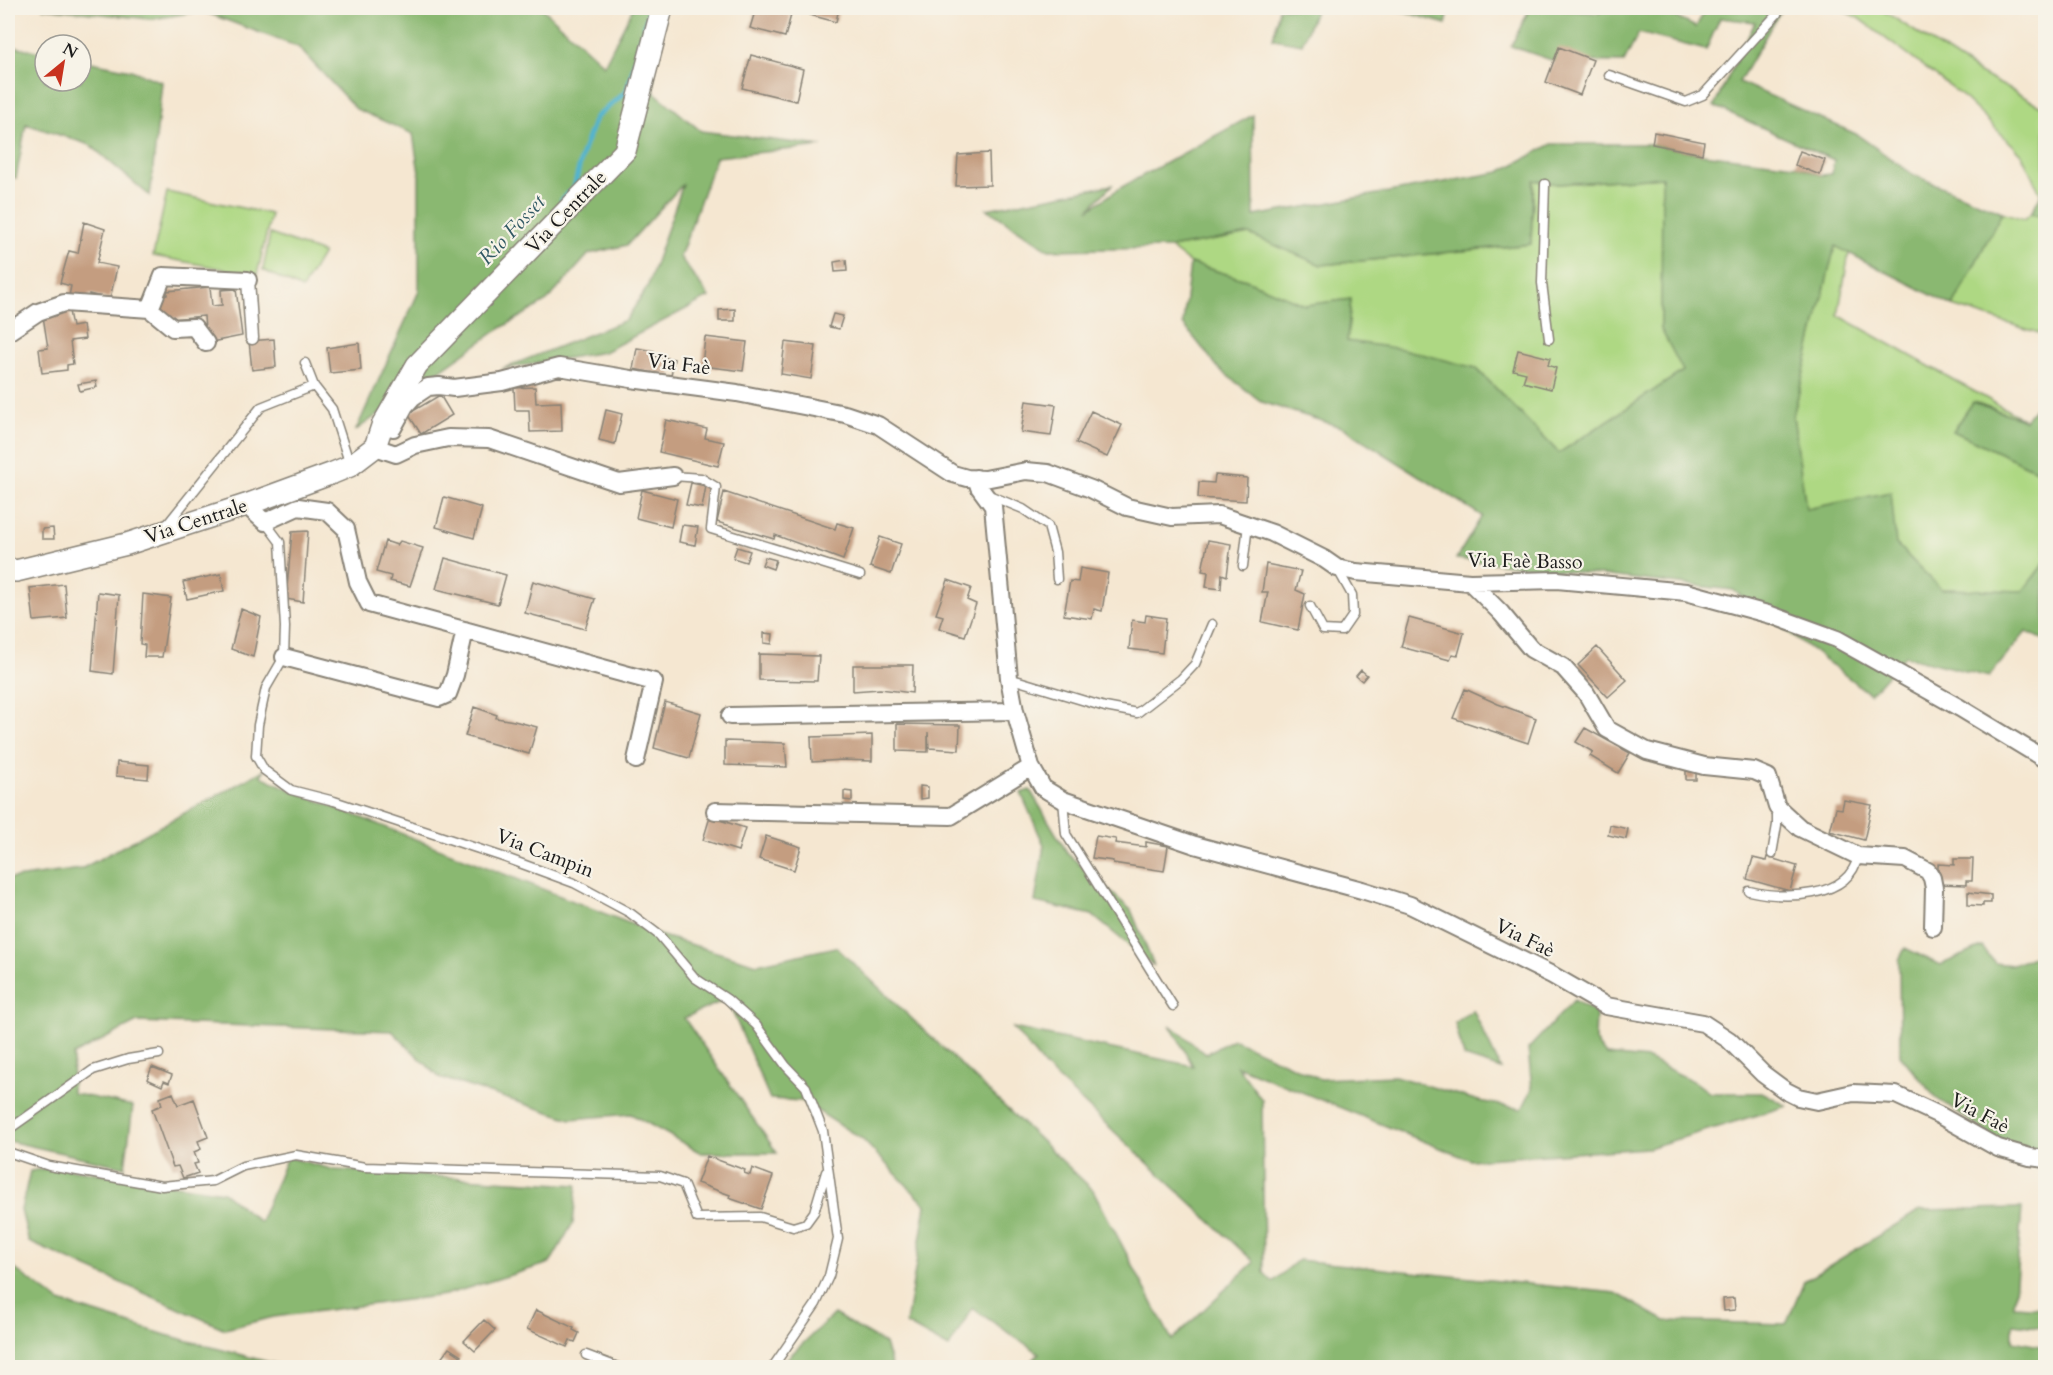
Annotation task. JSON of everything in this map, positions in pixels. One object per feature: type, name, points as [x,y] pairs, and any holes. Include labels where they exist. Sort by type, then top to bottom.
[{"type":"street","name":"Via Centrale","points":[[8,569],[16,571],[127,544],[246,505],[350,466],[375,447],[382,426],[417,366],[625,152],[662,8]]},
{"type":"street","points":[[150,309],[163,276],[248,280],[252,338]]},
{"type":"street","points":[[8,333],[38,312],[64,303],[150,309],[173,328],[194,327],[206,343]]},
{"type":"street","name":"Via Faè","points":[[382,426],[393,428],[412,397],[428,387],[454,388],[502,382],[559,367],[737,393],[845,414],[878,425],[953,474],[981,483],[993,506],[1008,678],[1031,767],[1043,788],[1063,800],[1195,845],[1410,905],[1552,975],[1606,1006],[1702,1023],[1729,1040],[1763,1074],[1798,1097],[1818,1101],[1853,1093],[1896,1095],[1939,1115],[1998,1148],[2046,1159]]},
{"type":"street","points":[[375,447],[396,454],[415,445],[448,438],[489,439],[619,483],[673,476]]},
{"type":"street","name":"Via Faè Basso","points":[[981,483],[1026,471],[1048,473],[1091,489],[1127,507],[1172,517],[1219,515],[1272,533],[1337,568],[1376,574],[1470,582],[1557,580],[1686,592],[1771,615],[1837,639],[1960,708],[2046,760]]},
{"type":"street","points":[[246,505],[265,522],[298,507],[327,511],[346,529],[358,582],[369,604],[654,682],[636,760]]},
{"type":"street","points":[[1470,582],[1501,613],[1531,649],[1563,667],[1586,693],[1607,729],[1647,751],[1704,766],[1754,771],[1768,777],[1778,807],[1800,828],[1858,856],[1905,859],[1928,872],[1934,888],[1933,927]]},
{"type":"street","points":[[284,657],[439,698],[448,694],[455,675],[465,630]]},
{"type":"street","points":[[729,716],[1015,711]]},
{"type":"street","points":[[715,811],[951,816],[1031,767]]},
{"type":"lane","points":[[1609,75],[1686,102],[1703,95],[1777,14],[1779,8]]},
{"type":"lane","points":[[1545,184],[1542,283],[1549,339]]},
{"type":"lane","points":[[305,363],[314,386],[332,409],[350,466]]},
{"type":"lane","points":[[160,533],[261,407],[314,386]]},
{"type":"lane","points":[[673,476],[701,478],[716,487],[711,529],[860,575]]},
{"type":"lane","points":[[981,483],[1048,526],[1055,552],[1057,579]]},
{"type":"lane","points":[[265,522],[280,542],[285,627],[284,657]]},
{"type":"lane","points":[[1243,566],[1248,525]]},
{"type":"lane","points":[[1310,606],[1323,630],[1342,631],[1353,615],[1352,595],[1337,568]]},
{"type":"lane","points":[[1008,678],[1105,707],[1137,713],[1181,679],[1195,664],[1212,624]]},
{"type":"lane","name":"Via Campin","points":[[284,657],[266,688],[258,725],[256,756],[264,771],[291,790],[334,801],[574,883],[630,914],[659,935],[695,978],[727,999],[756,1024],[786,1066],[806,1087],[823,1131],[838,1239],[829,1276],[816,1304],[772,1368]]},
{"type":"lane","points":[[1063,800],[1066,834],[1173,1006]]},
{"type":"lane","points":[[1772,854],[1778,807]]},
{"type":"lane","points":[[1749,891],[1771,896],[1786,896],[1808,894],[1832,887],[1853,872],[1858,856]]},
{"type":"lane","points":[[8,1130],[93,1070],[128,1059],[159,1054]]},
{"type":"lane","points":[[8,1152],[49,1166],[162,1186],[213,1181],[243,1166],[296,1155],[365,1167],[660,1176],[682,1184],[697,1218],[760,1217],[793,1227],[806,1223],[814,1212],[827,1168]]},
{"type":"lane","points":[[586,1355],[620,1368]]},
{"type":"green space","points":[[42,8],[542,8],[604,65],[633,8],[652,8],[654,92],[701,131],[822,146],[716,157],[680,257],[709,297],[604,352],[502,369],[626,320],[647,288],[683,184],[627,245],[589,254],[547,301],[496,331],[356,430],[419,291],[419,173],[413,134],[356,109],[298,47],[202,11],[152,19]]},
{"type":"green space","points":[[1279,8],[1316,8],[1302,44],[1273,39]]},
{"type":"green space","points":[[1390,8],[1450,8],[1446,24]]},
{"type":"green space","points":[[1530,8],[1600,13],[1602,8],[1656,8],[1696,27],[1706,8],[1782,8],[1739,82],[1856,134],[1914,175],[2002,212],[1953,306],[1835,246],[1793,416],[1806,509],[1891,492],[1896,544],[1941,589],[2023,591],[2045,562],[2045,640],[2026,632],[1989,677],[1905,656],[1870,694],[1733,590],[1456,559],[1482,516],[1344,428],[1262,402],[1220,370],[1183,324],[1190,263],[1246,280],[1305,305],[1351,299],[1347,341],[1402,349],[1476,368],[1559,453],[1683,371],[1661,329],[1662,177],[1558,184],[1534,180],[1531,244],[1321,265],[1249,234],[1170,248],[1049,250],[987,209],[1112,185],[1088,210],[1120,188],[1253,115],[1254,216],[1500,172],[1552,144],[1652,144],[1702,154],[1795,165],[1820,175],[1832,174],[1834,160],[1714,106],[1755,22],[1720,18],[1706,50],[1639,33],[1624,62],[1554,61],[1511,46]]},
{"type":"green space","points":[[1838,8],[1879,8],[1981,74],[2045,108],[2045,187],[2041,195],[2021,153],[1960,94],[1858,18]]},
{"type":"green space","points":[[8,45],[33,50],[33,93],[93,93],[93,62],[131,70],[162,82],[150,196],[90,145],[26,124],[16,178],[8,176]]},
{"type":"green space","points":[[1663,177],[1661,329],[1684,371],[1559,453],[1476,368],[1347,341],[1351,299],[1305,305],[1246,280],[1190,263],[1170,248],[1249,234],[1321,265],[1531,244],[1534,180],[1558,184]]},
{"type":"green space","points":[[2045,187],[2045,216],[2031,213]]},
{"type":"green space","points":[[167,192],[271,214],[257,275],[153,256]]},
{"type":"green space","points":[[2002,212],[2024,219],[2031,213],[2045,216],[2045,335],[1953,306]]},
{"type":"green space","points":[[270,234],[323,253],[302,289],[263,270]]},
{"type":"green space","points":[[1835,245],[1849,253],[1838,315],[2025,420],[1974,402],[1953,431],[2045,474],[2045,562],[2023,591],[1941,589],[1896,544],[1806,509],[1793,416]]},
{"type":"green space","points":[[2045,396],[2045,474],[1953,431],[1973,402],[2025,420]]},
{"type":"green space","points":[[264,770],[261,776],[291,790],[659,935],[757,964],[836,947],[1093,1190],[1172,1340],[1254,1262],[1046,1068],[1013,1028],[1193,1066],[1170,1025],[1206,1054],[1233,1039],[1320,1079],[1395,1076],[1479,1101],[1522,1109],[1532,1089],[1528,1049],[1574,1000],[1596,1013],[1595,1041],[1606,1055],[1648,1059],[1695,1082],[1710,1093],[1764,1093],[1787,1106],[1648,1148],[1470,1160],[1237,1066],[1262,1100],[1264,1273],[1273,1282],[1298,1260],[1616,1293],[1665,1321],[1786,1324],[1804,1281],[1920,1210],[2022,1208],[2014,1306],[2045,1308],[2045,1328],[2013,1324],[2013,1341],[2045,1347],[2045,1367],[1025,1367],[1039,1353],[972,1308],[949,1348],[906,1324],[926,1205],[862,1139],[802,1101],[770,1099],[727,999],[684,1018],[777,1153],[701,1153],[631,1114],[571,1119],[439,1077],[392,1031],[137,1022],[73,1055],[72,1093],[133,1106],[125,1167],[8,1141],[8,879],[81,869]]},
{"type":"green space","points":[[1030,790],[1068,854],[1131,910],[1154,966],[1092,915],[1035,902],[1044,845],[1021,793]]},
{"type":"green space","points":[[1982,947],[1995,963],[2013,965],[2045,952],[2045,1151],[2004,1144],[1936,1098],[1900,1055],[1899,960],[1905,948],[1940,965]]},
{"type":"green space","points":[[1473,1010],[1501,1069],[1464,1057],[1455,1023]]},
{"type":"green space","points":[[287,1157],[335,1170],[577,1185],[573,1223],[550,1263],[445,1295],[274,1317],[225,1329],[29,1242],[21,1210],[30,1171],[56,1167],[223,1192],[260,1222]]},
{"type":"green space","points":[[8,1264],[60,1302],[166,1335],[287,1367],[8,1367]]},
{"type":"green space","points":[[834,1314],[885,1344],[892,1367],[778,1367]]},
{"type":"building","points":[[756,8],[767,8],[791,15],[785,37],[750,28]]},
{"type":"building","points":[[811,8],[839,8],[836,22],[810,15]]},
{"type":"building","points":[[1559,47],[1593,60],[1580,95],[1546,82]]},
{"type":"building","points":[[751,55],[803,69],[796,101],[742,88]]},
{"type":"building","points":[[1654,132],[1704,142],[1702,154],[1652,144]]},
{"type":"building","points":[[1800,151],[1825,160],[1820,175],[1795,165]]},
{"type":"building","points":[[989,153],[990,185],[956,186],[958,155]]},
{"type":"building","points":[[84,222],[105,229],[97,263],[117,267],[110,299],[89,294],[88,300],[69,296],[71,286],[60,283],[69,251],[78,253]]},
{"type":"building","points":[[846,260],[847,271],[835,272],[834,262]]},
{"type":"building","points":[[210,287],[212,306],[222,305],[221,290],[236,289],[242,336],[206,343],[204,316],[169,319],[161,315],[159,296],[167,295],[167,291]]},
{"type":"building","points":[[735,309],[735,321],[719,321],[719,310]]},
{"type":"building","points":[[69,311],[72,327],[83,325],[85,339],[70,341],[73,364],[67,365],[67,370],[42,373],[39,349],[48,348],[43,316]]},
{"type":"building","points":[[833,314],[843,316],[839,329],[829,327]]},
{"type":"building","points":[[705,337],[747,342],[743,371],[702,366]]},
{"type":"building","points":[[274,339],[276,367],[252,370],[249,341]]},
{"type":"building","points":[[785,342],[816,346],[811,379],[781,374]]},
{"type":"building","points":[[359,343],[361,370],[330,373],[327,348]]},
{"type":"building","points":[[637,348],[654,351],[654,356],[674,359],[671,376],[633,369]]},
{"type":"building","points":[[1518,350],[1550,358],[1548,365],[1556,368],[1551,389],[1523,382],[1526,373],[1513,370]]},
{"type":"building","points":[[96,381],[97,387],[80,391],[78,384]]},
{"type":"building","points":[[535,387],[536,403],[561,402],[562,431],[530,432],[529,410],[515,410],[514,388]]},
{"type":"building","points":[[440,395],[452,415],[421,434],[408,414]]},
{"type":"building","points":[[1026,401],[1056,405],[1051,436],[1021,432]]},
{"type":"building","points":[[606,410],[622,414],[615,444],[599,440]]},
{"type":"building","points":[[1091,411],[1122,425],[1107,457],[1076,443]]},
{"type":"building","points":[[666,420],[707,429],[705,438],[724,442],[718,466],[659,452]]},
{"type":"building","points":[[1215,475],[1247,478],[1246,501],[1198,498],[1199,482],[1214,483]]},
{"type":"building","points":[[691,483],[706,486],[702,508],[686,505]]},
{"type":"building","points":[[642,490],[677,499],[671,527],[636,518]]},
{"type":"building","points":[[724,492],[835,529],[837,523],[854,528],[843,560],[775,535],[774,539],[717,522]]},
{"type":"building","points":[[444,497],[482,508],[474,538],[436,527]]},
{"type":"building","points":[[682,525],[698,527],[695,545],[679,542]]},
{"type":"building","points":[[53,528],[54,539],[42,539],[42,529]]},
{"type":"building","points":[[308,531],[303,602],[286,599],[292,532]]},
{"type":"building","points":[[880,537],[901,544],[891,574],[870,567]]},
{"type":"building","points":[[1208,540],[1231,544],[1227,576],[1222,574],[1221,589],[1206,587],[1208,572],[1202,571]]},
{"type":"building","points":[[385,541],[397,545],[400,541],[423,548],[410,586],[390,581],[391,576],[376,572]]},
{"type":"building","points":[[737,547],[750,551],[746,562],[733,558]]},
{"type":"building","points":[[765,557],[776,560],[773,569],[762,565]]},
{"type":"building","points":[[445,558],[506,575],[498,604],[436,589]]},
{"type":"building","points":[[1266,564],[1301,571],[1296,590],[1305,594],[1298,630],[1262,622],[1268,592],[1262,592]]},
{"type":"building","points":[[1080,568],[1108,573],[1102,611],[1094,609],[1092,619],[1064,615],[1070,581],[1078,582]]},
{"type":"building","points":[[221,574],[224,591],[187,599],[183,582]]},
{"type":"building","points":[[948,580],[971,588],[967,600],[976,604],[965,636],[939,628],[943,616],[936,614]]},
{"type":"building","points":[[533,581],[595,599],[585,629],[525,613]]},
{"type":"building","points":[[64,584],[67,618],[34,621],[30,588]]},
{"type":"building","points":[[98,592],[119,595],[113,674],[92,671]]},
{"type":"building","points":[[143,594],[171,598],[162,657],[144,657],[145,645],[140,644]]},
{"type":"building","points":[[241,609],[261,617],[253,657],[231,649]]},
{"type":"building","points":[[1146,615],[1166,618],[1162,653],[1129,649],[1132,620],[1145,622]]},
{"type":"building","points":[[1409,618],[1464,633],[1458,655],[1452,654],[1450,660],[1401,647]]},
{"type":"building","points":[[764,633],[773,634],[772,644],[764,643]]},
{"type":"building","points":[[1597,647],[1627,680],[1608,697],[1578,665]]},
{"type":"building","points":[[759,654],[819,656],[817,681],[759,680]]},
{"type":"building","points":[[853,665],[913,665],[912,693],[880,689],[853,691]]},
{"type":"building","points":[[1361,670],[1367,675],[1362,681],[1356,676]]},
{"type":"building","points":[[1465,689],[1536,718],[1528,743],[1453,718]]},
{"type":"building","points":[[665,702],[701,713],[689,758],[654,748]]},
{"type":"building","points":[[474,707],[497,715],[496,718],[537,727],[529,754],[465,736]]},
{"type":"building","points":[[897,724],[960,725],[959,750],[929,748],[928,732],[928,752],[897,751]]},
{"type":"building","points":[[1585,728],[1630,753],[1618,773],[1590,756],[1593,752],[1576,742]]},
{"type":"building","points":[[872,735],[872,761],[812,762],[811,737]]},
{"type":"building","points":[[725,741],[785,743],[787,767],[725,765]]},
{"type":"building","points":[[117,762],[149,765],[148,779],[116,776]]},
{"type":"building","points":[[1686,771],[1696,772],[1696,780],[1686,780]]},
{"type":"building","points":[[920,786],[928,787],[928,798],[920,799]]},
{"type":"building","points":[[844,791],[852,792],[852,801],[844,800]]},
{"type":"building","points":[[1844,800],[1872,805],[1864,840],[1830,831],[1836,808],[1842,809]]},
{"type":"building","points":[[710,817],[745,828],[738,851],[703,840]]},
{"type":"building","points":[[1610,825],[1628,829],[1626,839],[1608,835]]},
{"type":"building","points":[[766,836],[801,847],[794,870],[759,859]]},
{"type":"building","points":[[1096,836],[1116,839],[1115,843],[1146,847],[1146,842],[1168,846],[1164,871],[1092,858]]},
{"type":"building","points":[[1767,857],[1797,866],[1790,891],[1747,879],[1753,858],[1766,861]]},
{"type":"building","points":[[1954,859],[1973,859],[1972,881],[1966,881],[1966,885],[1938,884],[1938,864],[1954,865]]},
{"type":"building","points":[[1968,892],[1991,895],[1991,903],[1983,903],[1983,906],[1968,905]]},
{"type":"building","points":[[152,1067],[172,1075],[169,1083],[164,1081],[162,1086],[147,1079]]},
{"type":"building","points":[[173,1093],[178,1105],[194,1099],[208,1137],[198,1141],[201,1149],[194,1152],[198,1163],[194,1164],[198,1173],[183,1178],[178,1166],[173,1167],[152,1109],[162,1105],[160,1098]]},
{"type":"building","points":[[707,1156],[745,1170],[744,1173],[750,1175],[752,1168],[773,1176],[761,1209],[729,1198],[730,1195],[697,1183]]},
{"type":"building","points":[[1734,1298],[1735,1310],[1724,1311],[1723,1299]]},
{"type":"building","points":[[536,1310],[574,1328],[573,1330],[579,1333],[575,1342],[570,1340],[567,1347],[527,1329]]},
{"type":"building","points":[[484,1320],[495,1330],[475,1351],[464,1341]]},
{"type":"building","points":[[449,1348],[461,1356],[453,1368],[440,1360]]},
{"type":"waterway","name":"Rio Fosset","points":[[562,200],[574,188],[583,151],[595,118],[627,91],[650,8]]}]
